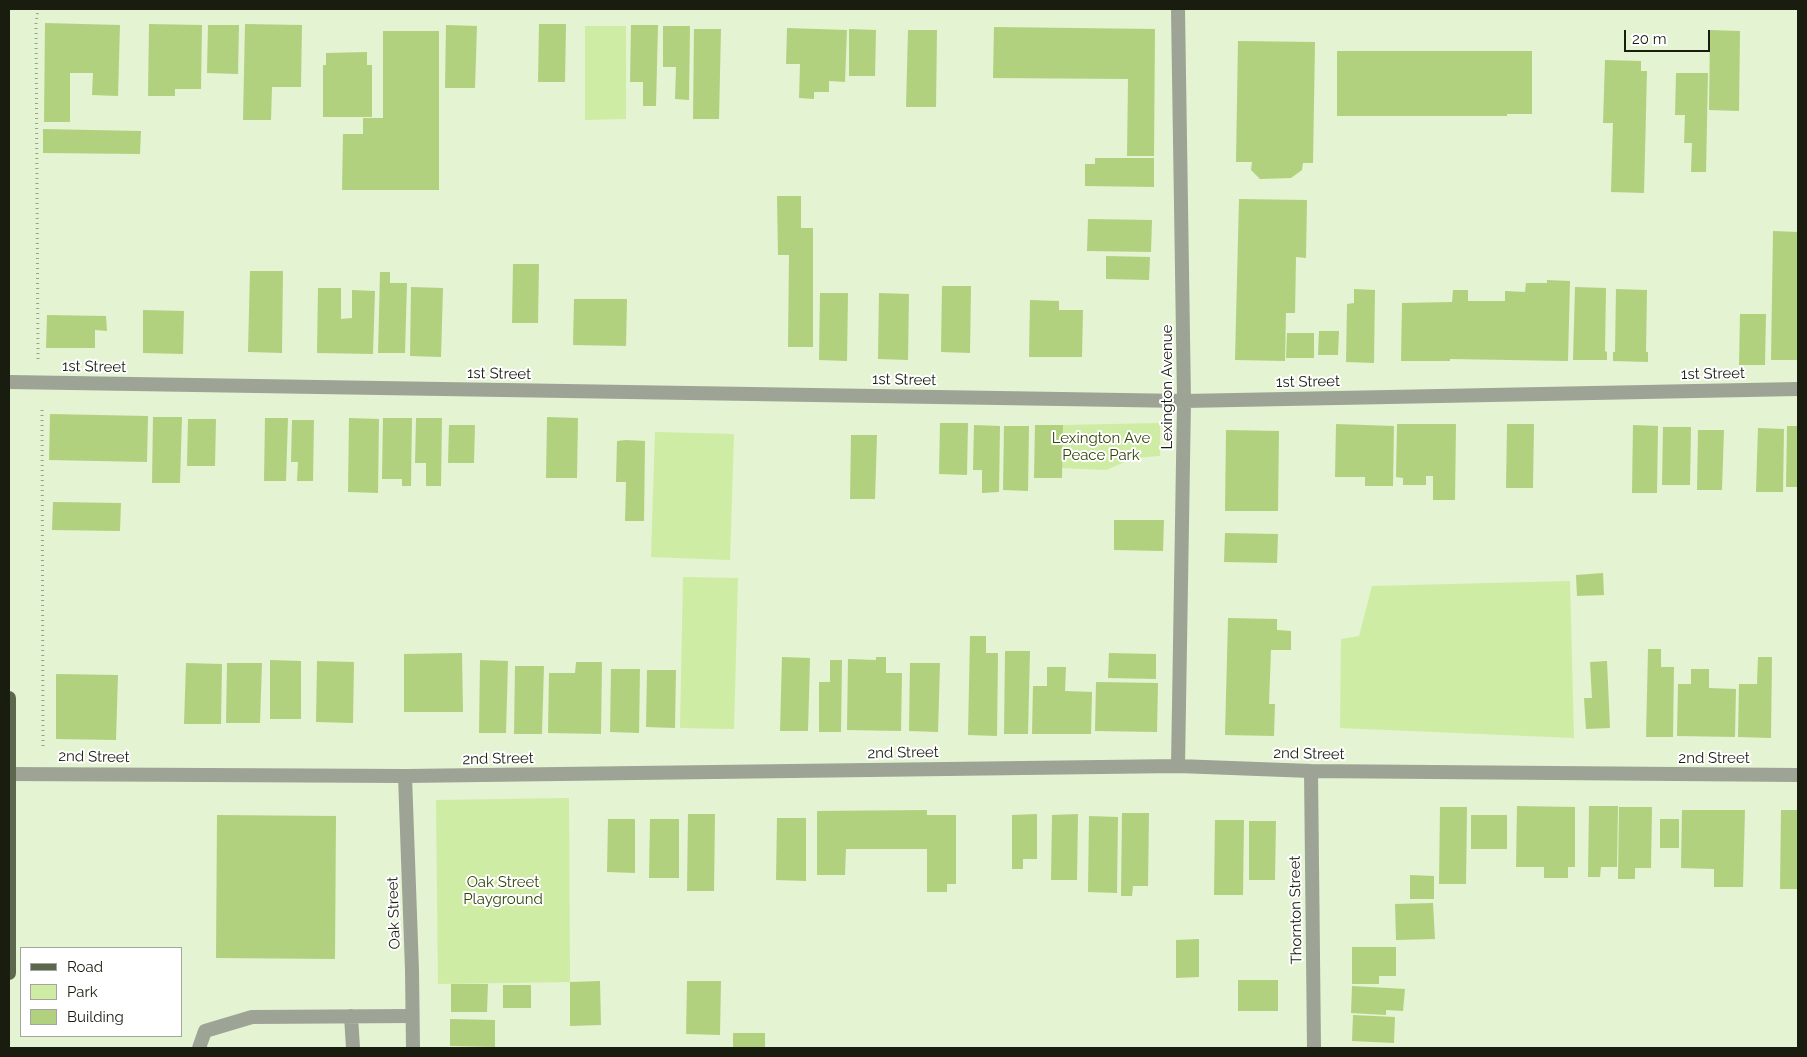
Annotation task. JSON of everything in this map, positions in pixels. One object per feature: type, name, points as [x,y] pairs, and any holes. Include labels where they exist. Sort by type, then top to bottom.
[{"type":"main road","points":[[9,698],[9,973]]},
{"type":"street","name":"Lexington Avenue","points":[[1178,9],[1184,401],[1178,766]]},
{"type":"street","name":"1st Street","points":[[9,382],[1184,401],[1798,389]]},
{"type":"street","name":"2nd Street","points":[[9,774],[405,776],[1178,766],[1311,771],[1798,775]]},
{"type":"street","name":"Thornton Street","points":[[1311,771],[1314,1048]]},
{"type":"street","name":"Oak Street","points":[[405,776],[413,1048]]},
{"type":"street","points":[[352,1016],[354,1048]]},
{"type":"street","points":[[199,1048],[205,1031],[252,1017],[412,1016]]},
{"type":"path","points":[[38,9],[36,23],[38,359]]},
{"type":"path","points":[[42,410],[43,746]]},
{"type":"green space","points":[[585,26],[626,26],[626,119],[585,120]]},
{"type":"green space","name":"Lexington Ave Peace Park","points":[[1160,423],[1160,456],[1134,458],[1106,470],[1062,468],[1063,425]]},
{"type":"green space","points":[[655,432],[734,434],[730,560],[651,557]]},
{"type":"green space","points":[[683,577],[738,578],[734,729],[680,728]]},
{"type":"green space","points":[[1570,581],[1574,738],[1340,728],[1341,639],[1359,636],[1372,586]]},
{"type":"green space","name":"Oak Street Playground","points":[[569,798],[570,982],[438,984],[436,800]]},
{"type":"building","points":[[45,23],[120,25],[118,96],[92,95],[93,73],[70,73],[70,122],[44,122]]},
{"type":"building","points":[[149,24],[202,25],[201,89],[175,89],[175,96],[148,96]]},
{"type":"building","points":[[245,24],[302,25],[301,87],[272,87],[271,120],[243,120]]},
{"type":"building","points":[[539,24],[566,24],[565,82],[538,82]]},
{"type":"building","points":[[208,25],[239,25],[238,74],[207,73]]},
{"type":"building","points":[[446,25],[477,26],[475,88],[445,88]]},
{"type":"building","points":[[631,25],[658,25],[656,106],[643,106],[643,82],[630,82]]},
{"type":"building","points":[[663,26],[690,26],[689,100],[675,99],[676,67],[663,67]]},
{"type":"building","points":[[994,27],[1155,29],[1154,156],[1127,156],[1128,79],[993,78]]},
{"type":"building","points":[[787,28],[847,30],[845,82],[829,81],[829,92],[814,92],[814,99],[799,98],[800,64],[786,64]]},
{"type":"building","points":[[694,29],[721,29],[719,119],[693,119]]},
{"type":"building","points":[[849,29],[876,30],[875,76],[849,76]]},
{"type":"building","points":[[908,30],[937,30],[936,107],[906,107]]},
{"type":"building","points":[[1710,30],[1740,31],[1739,111],[1709,110]]},
{"type":"building","points":[[383,31],[439,31],[439,190],[342,190],[343,134],[363,134],[363,118],[383,118]]},
{"type":"building","points":[[1238,41],[1315,42],[1313,163],[1303,163],[1302,170],[1291,178],[1260,179],[1251,170],[1252,162],[1236,162]]},
{"type":"building","points":[[1337,51],[1532,51],[1532,114],[1507,114],[1507,116],[1337,116]]},
{"type":"building","points":[[367,52],[367,65],[372,65],[372,117],[323,117],[323,65],[326,65],[326,53]]},
{"type":"building","points":[[1605,60],[1641,61],[1641,71],[1647,71],[1644,193],[1611,192],[1613,123],[1603,123]]},
{"type":"building","points":[[1676,73],[1708,73],[1706,172],[1691,172],[1692,143],[1684,143],[1685,115],[1675,115]]},
{"type":"building","points":[[43,129],[141,131],[140,154],[43,153]]},
{"type":"building","points":[[1095,158],[1154,158],[1154,187],[1085,186],[1085,164],[1095,164]]},
{"type":"building","points":[[777,196],[801,196],[801,228],[813,228],[813,347],[788,347],[789,255],[778,255]]},
{"type":"building","points":[[1239,199],[1307,200],[1306,258],[1296,257],[1295,313],[1286,313],[1285,361],[1235,360]]},
{"type":"building","points":[[1088,219],[1152,220],[1151,252],[1087,251]]},
{"type":"building","points":[[1773,231],[1798,232],[1798,360],[1771,360]]},
{"type":"building","points":[[1106,256],[1150,257],[1149,280],[1106,279]]},
{"type":"building","points":[[513,264],[539,264],[538,323],[512,323]]},
{"type":"building","points":[[250,271],[283,271],[282,353],[248,352]]},
{"type":"building","points":[[380,272],[390,272],[390,283],[407,283],[405,353],[378,353]]},
{"type":"building","points":[[1547,280],[1570,281],[1568,361],[1450,359],[1450,361],[1401,361],[1402,303],[1452,302],[1453,290],[1468,290],[1468,301],[1505,301],[1505,291],[1525,292],[1526,283],[1547,283]]},
{"type":"building","points":[[942,286],[971,286],[970,353],[941,352]]},
{"type":"building","points":[[411,287],[443,288],[441,357],[410,356]]},
{"type":"building","points":[[1575,287],[1606,288],[1605,351],[1607,352],[1607,360],[1573,360]]},
{"type":"building","points":[[318,288],[341,288],[341,319],[352,318],[352,290],[375,291],[373,354],[317,353]]},
{"type":"building","points":[[1354,289],[1375,290],[1374,363],[1346,362],[1347,304],[1354,303]]},
{"type":"building","points":[[1616,289],[1647,290],[1646,352],[1648,352],[1648,362],[1613,361],[1613,352],[1615,352]]},
{"type":"building","points":[[820,293],[848,293],[847,361],[819,360]]},
{"type":"building","points":[[879,293],[909,294],[908,360],[878,359]]},
{"type":"building","points":[[574,299],[627,299],[626,346],[573,345]]},
{"type":"building","points":[[1030,300],[1059,301],[1059,310],[1083,310],[1082,357],[1029,357]]},
{"type":"building","points":[[143,310],[184,311],[183,354],[143,353]]},
{"type":"building","points":[[1740,314],[1766,314],[1765,365],[1739,365]]},
{"type":"building","points":[[47,315],[106,316],[107,331],[95,330],[95,348],[46,348]]},
{"type":"building","points":[[1319,331],[1339,331],[1338,355],[1318,355]]},
{"type":"building","points":[[1287,333],[1314,333],[1314,358],[1286,358]]},
{"type":"building","points":[[50,414],[148,416],[147,462],[49,460]]},
{"type":"building","points":[[153,417],[182,417],[180,483],[152,483]]},
{"type":"building","points":[[547,417],[578,418],[577,478],[546,478]]},
{"type":"building","points":[[265,418],[288,418],[286,481],[264,481]]},
{"type":"building","points":[[349,418],[379,419],[378,493],[348,492]]},
{"type":"building","points":[[383,418],[412,418],[411,486],[402,486],[402,479],[382,479]]},
{"type":"building","points":[[416,418],[442,418],[441,486],[426,486],[426,463],[415,463]]},
{"type":"building","points":[[188,419],[216,419],[215,466],[187,466]]},
{"type":"building","points":[[292,420],[314,420],[313,481],[297,481],[298,462],[291,462]]},
{"type":"building","points":[[940,423],[968,423],[967,475],[939,474]]},
{"type":"building","points":[[1336,424],[1394,426],[1393,486],[1365,486],[1365,477],[1335,477]]},
{"type":"building","points":[[1397,424],[1456,424],[1455,500],[1433,500],[1433,476],[1426,476],[1426,485],[1403,485],[1403,478],[1396,477]]},
{"type":"building","points":[[1507,424],[1534,424],[1533,488],[1506,488]]},
{"type":"building","points":[[449,425],[475,425],[474,463],[448,463]]},
{"type":"building","points":[[974,425],[1000,426],[999,492],[982,493],[982,470],[973,470]]},
{"type":"building","points":[[1035,425],[1063,425],[1062,478],[1034,478]]},
{"type":"building","points":[[1633,425],[1658,426],[1657,493],[1632,493]]},
{"type":"building","points":[[1004,426],[1029,426],[1028,491],[1003,490]]},
{"type":"building","points":[[1787,426],[1798,426],[1798,487],[1786,487]]},
{"type":"building","points":[[1663,427],[1691,427],[1690,485],[1662,485]]},
{"type":"building","points":[[1758,428],[1784,429],[1783,492],[1756,492]]},
{"type":"building","points":[[1226,430],[1279,431],[1278,511],[1225,511]]},
{"type":"building","points":[[1698,430],[1724,430],[1722,490],[1697,490]]},
{"type":"building","points":[[851,435],[877,435],[875,499],[850,499]]},
{"type":"building","points":[[617,441],[645,441],[644,521],[625,521],[626,482],[616,482]]},
{"type":"building","points":[[53,502],[121,503],[120,531],[52,530]]},
{"type":"building","points":[[1114,520],[1164,520],[1163,551],[1114,550]]},
{"type":"building","points":[[1225,533],[1278,534],[1277,563],[1224,562]]},
{"type":"building","points":[[1603,573],[1604,595],[1577,596],[1576,575]]},
{"type":"building","points":[[1228,618],[1277,619],[1277,630],[1291,631],[1291,650],[1271,650],[1269,704],[1275,704],[1274,736],[1225,735]]},
{"type":"building","points":[[970,636],[986,636],[986,653],[998,653],[997,736],[968,735]]},
{"type":"building","points":[[1648,649],[1661,649],[1661,667],[1674,667],[1673,737],[1646,737]]},
{"type":"building","points":[[1005,651],[1030,651],[1028,734],[1004,734]]},
{"type":"building","points":[[462,653],[463,712],[404,712],[404,654]]},
{"type":"building","points":[[1109,653],[1156,654],[1156,679],[1108,678]]},
{"type":"building","points":[[782,657],[810,658],[808,731],[780,731]]},
{"type":"building","points":[[876,657],[886,657],[886,673],[902,673],[901,731],[847,730],[848,659],[876,660]]},
{"type":"building","points":[[1758,657],[1772,657],[1771,738],[1738,737],[1739,684],[1757,684]]},
{"type":"building","points":[[270,660],[301,661],[301,719],[270,719]]},
{"type":"building","points":[[480,660],[508,661],[506,733],[479,733]]},
{"type":"building","points":[[830,660],[842,660],[841,732],[819,732],[819,682],[830,682]]},
{"type":"building","points":[[317,661],[354,662],[353,723],[316,722]]},
{"type":"building","points":[[1607,661],[1610,728],[1586,729],[1584,698],[1592,698],[1590,662]]},
{"type":"building","points":[[576,662],[602,662],[601,734],[548,733],[549,673],[575,673]]},
{"type":"building","points":[[186,663],[222,664],[221,724],[184,724]]},
{"type":"building","points":[[227,663],[262,663],[260,723],[226,723]]},
{"type":"building","points":[[910,663],[940,663],[938,732],[909,731]]},
{"type":"building","points":[[515,666],[544,666],[542,734],[514,734]]},
{"type":"building","points":[[1047,667],[1066,667],[1065,691],[1092,692],[1091,734],[1032,734],[1033,686],[1047,686]]},
{"type":"building","points":[[611,669],[640,669],[639,733],[610,732]]},
{"type":"building","points":[[1691,669],[1709,669],[1709,688],[1736,689],[1735,737],[1677,736],[1678,684],[1691,684]]},
{"type":"building","points":[[647,670],[676,670],[675,728],[646,727]]},
{"type":"building","points":[[56,674],[118,675],[116,740],[56,739]]},
{"type":"building","points":[[1096,682],[1158,683],[1157,732],[1095,731]]},
{"type":"building","points":[[1517,806],[1575,807],[1575,867],[1568,867],[1568,878],[1544,878],[1544,867],[1516,867]]},
{"type":"building","points":[[1589,806],[1618,806],[1617,867],[1601,867],[1600,877],[1588,877]]},
{"type":"building","points":[[1440,807],[1467,807],[1466,884],[1439,884]]},
{"type":"building","points":[[1619,807],[1652,807],[1651,868],[1635,868],[1635,879],[1618,879]]},
{"type":"building","points":[[927,810],[927,815],[956,815],[956,884],[947,884],[947,892],[927,892],[927,849],[846,849],[845,875],[817,875],[817,811]]},
{"type":"building","points":[[1682,810],[1745,810],[1743,887],[1714,887],[1714,869],[1681,868]]},
{"type":"building","points":[[1781,810],[1798,810],[1798,889],[1780,889]]},
{"type":"building","points":[[1122,813],[1149,813],[1148,886],[1133,886],[1132,896],[1121,896]]},
{"type":"building","points":[[688,814],[715,814],[714,891],[687,891]]},
{"type":"building","points":[[1037,814],[1037,859],[1023,859],[1023,869],[1012,869],[1012,815]]},
{"type":"building","points":[[1078,814],[1077,880],[1051,880],[1052,815]]},
{"type":"building","points":[[217,815],[336,816],[335,959],[216,958]]},
{"type":"building","points":[[1471,815],[1507,815],[1507,849],[1471,849]]},
{"type":"building","points":[[1089,816],[1118,817],[1117,893],[1088,892]]},
{"type":"building","points":[[777,818],[806,818],[806,881],[776,880]]},
{"type":"building","points":[[608,819],[635,819],[635,873],[607,872]]},
{"type":"building","points":[[650,819],[679,819],[679,878],[649,878]]},
{"type":"building","points":[[1660,819],[1679,819],[1679,848],[1660,848]]},
{"type":"building","points":[[1215,820],[1244,820],[1243,895],[1214,895]]},
{"type":"building","points":[[1249,821],[1276,821],[1275,880],[1249,880]]},
{"type":"building","points":[[1410,875],[1434,876],[1434,899],[1410,899]]},
{"type":"building","points":[[1433,903],[1435,939],[1396,940],[1395,904]]},
{"type":"building","points":[[1199,939],[1199,977],[1176,978],[1176,940]]},
{"type":"building","points":[[1352,947],[1396,947],[1396,976],[1379,976],[1379,984],[1352,984]]},
{"type":"building","points":[[1238,980],[1278,980],[1278,1011],[1238,1011]]},
{"type":"building","points":[[600,981],[601,1025],[570,1026],[570,982]]},
{"type":"building","points":[[687,981],[721,981],[720,1035],[686,1034]]},
{"type":"building","points":[[451,984],[488,984],[487,1012],[451,1012]]},
{"type":"building","points":[[503,985],[531,985],[531,1008],[503,1008]]},
{"type":"building","points":[[1352,986],[1405,989],[1403,1011],[1386,1010],[1386,1015],[1351,1013]]},
{"type":"building","points":[[1353,1015],[1395,1017],[1394,1043],[1352,1041]]},
{"type":"building","points":[[450,1019],[495,1020],[495,1047],[450,1046]]},
{"type":"building","points":[[733,1033],[765,1033],[765,1048],[733,1048]]}]
